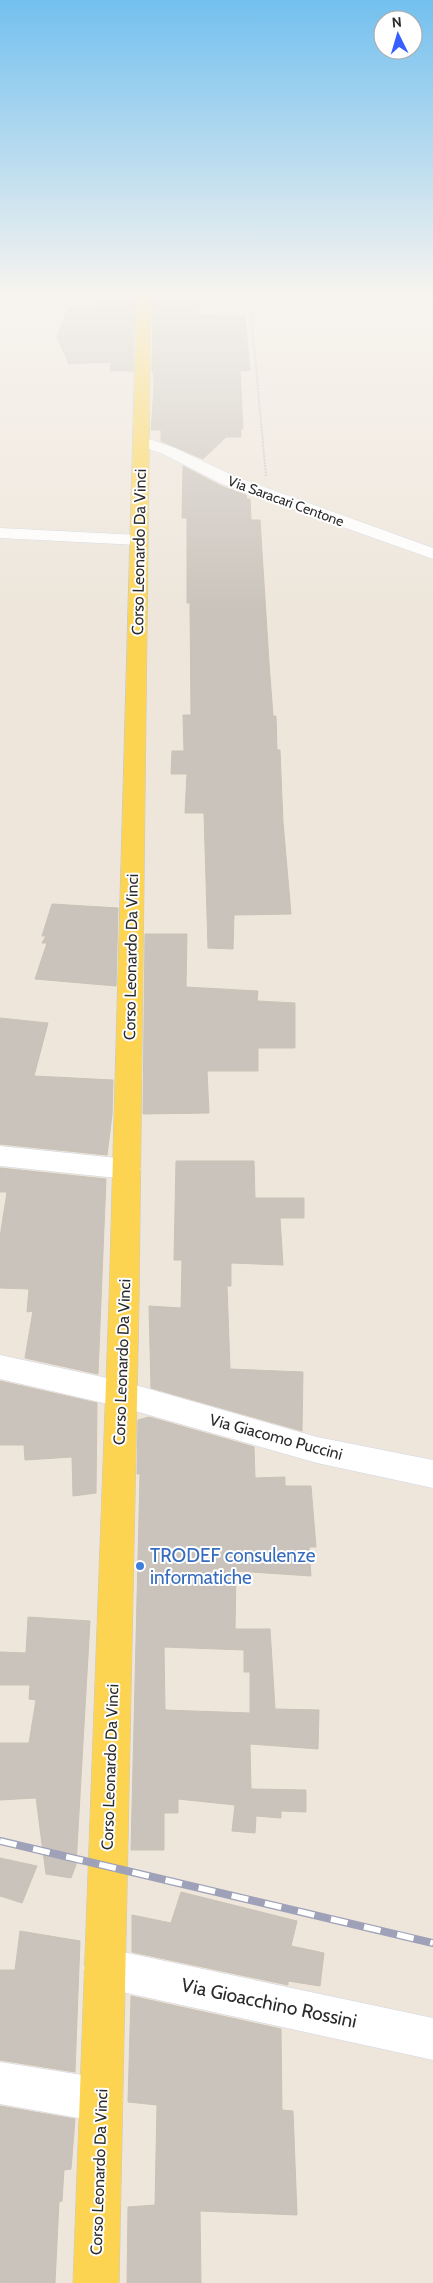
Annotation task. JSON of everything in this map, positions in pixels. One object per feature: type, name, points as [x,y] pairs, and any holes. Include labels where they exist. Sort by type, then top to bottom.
[{"type":"main road","name":"Corso Leonardo Da Vinci","points":[[96,2283],[127,1169],[143,399]]},
{"type":"street","name":"Via Saracari Centone","points":[[142,441],[169,451],[228,480],[433,554]]},
{"type":"street","points":[[0,533],[140,540]]},
{"type":"street","points":[[0,1156],[127,1169]]},
{"type":"street","name":"Via Giacomo Puccini","points":[[0,1367],[121,1394],[317,1450],[426,1472]]},
{"type":"street","name":"Via Gioacchino Rossini","points":[[104,1968],[357,2021],[433,2039]]},
{"type":"street","points":[[0,2083],[101,2100]]},
{"type":"path","points":[[259,399],[268,495]]},
{"type":"building","points":[[153,399],[241,399],[243,429],[241,429],[241,437],[226,437],[203,459],[161,441],[161,430],[151,430]]},
{"type":"building","points":[[183,466],[221,486],[246,495],[247,499],[250,499],[251,520],[260,520],[273,716],[276,716],[277,750],[280,750],[283,822],[291,914],[234,915],[233,949],[208,948],[204,813],[185,813],[187,774],[171,774],[172,751],[184,751],[183,715],[191,715],[190,603],[187,603],[187,518],[182,518]]},
{"type":"building","points":[[52,904],[118,908],[116,986],[35,979],[47,943],[42,943],[46,936],[42,936]]},
{"type":"building","points":[[145,934],[187,934],[186,987],[258,991],[257,1001],[295,1003],[295,1048],[258,1048],[258,1071],[207,1071],[209,1113],[143,1114]]},
{"type":"building","points":[[0,1018],[48,1023],[34,1076],[113,1080],[112,1115],[107,1155],[0,1144]]},
{"type":"building","points":[[176,1161],[254,1161],[255,1198],[304,1198],[304,1218],[280,1218],[283,1265],[231,1263],[231,1286],[227,1286],[230,1369],[303,1372],[302,1431],[151,1388],[149,1306],[181,1308],[182,1260],[174,1260]]},
{"type":"building","points":[[0,1168],[106,1179],[98,1374],[25,1358],[33,1311],[27,1312],[29,1289],[0,1288],[0,1237],[7,1192],[0,1192]]},
{"type":"building","points":[[0,1381],[97,1403],[96,1493],[73,1496],[72,1457],[25,1460],[24,1445],[0,1445]]},
{"type":"building","points":[[149,1417],[254,1447],[255,1478],[285,1477],[285,1486],[311,1486],[316,1547],[309,1547],[311,1576],[236,1571],[235,1629],[270,1629],[275,1709],[319,1710],[318,1749],[250,1744],[251,1789],[306,1790],[306,1812],[281,1811],[281,1818],[256,1816],[255,1833],[232,1831],[235,1805],[178,1799],[178,1813],[164,1813],[164,1850],[131,1850],[140,1474],[137,1474],[138,1420]],"holes":[[[164,1647],[244,1650],[244,1672],[250,1672],[250,1713],[165,1710]]]},
{"type":"building","points":[[28,1617],[90,1621],[76,1865],[71,1878],[46,1874],[36,1798],[0,1800],[0,1743],[29,1743],[36,1700],[29,1699],[30,1685],[0,1685],[0,1652],[26,1653]]},
{"type":"building","points":[[0,1858],[37,1866],[22,1903],[0,1896]]},
{"type":"building","points":[[181,1892],[297,1921],[291,1946],[324,1953],[320,1986],[288,1981],[288,1985],[132,1952],[132,1915],[171,1923]]},
{"type":"building","points":[[20,1931],[80,1941],[75,2072],[0,2060],[0,1970],[15,1970]]},
{"type":"building","points":[[131,1996],[281,2029],[282,2110],[293,2111],[297,2215],[200,2211],[201,2283],[127,2283],[128,2207],[155,2205],[157,2105],[128,2102]]},
{"type":"building","points":[[0,2106],[75,2119],[71,2169],[64,2170],[62,2201],[59,2202],[55,2283],[0,2283]]},
{"type":"railway","points":[[0,1841],[433,1943]]},
{"type":"place","name":"TRODEF consulenze informatiche","points":[[140,1566]]}]
